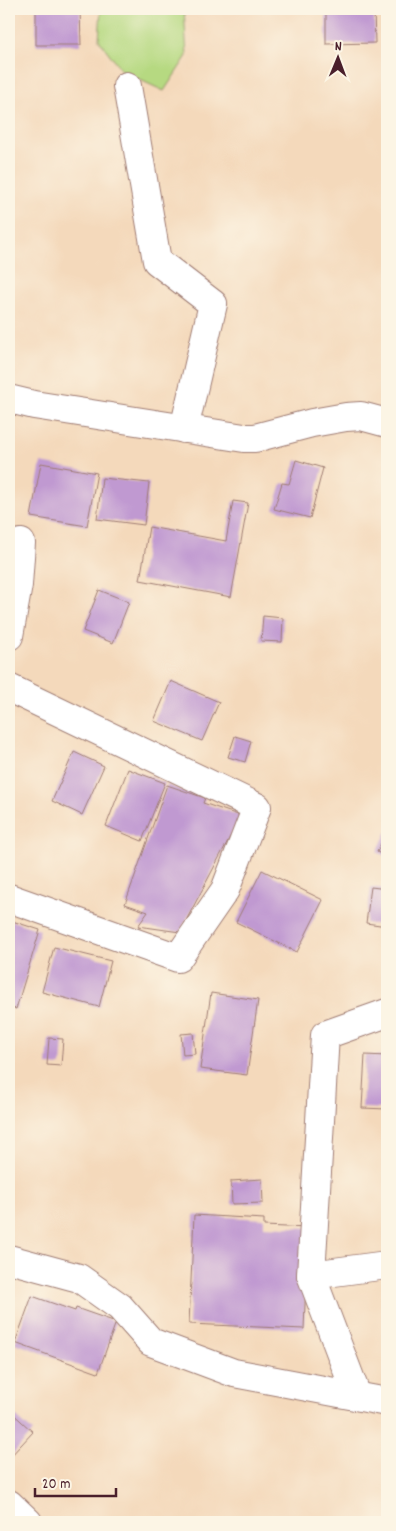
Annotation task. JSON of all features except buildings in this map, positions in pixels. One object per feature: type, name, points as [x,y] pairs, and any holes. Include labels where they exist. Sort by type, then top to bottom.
[{"type":"street","points":[[127,86],[157,261],[213,304],[184,429]]},
{"type":"street","points":[[9,399],[34,405],[244,438],[255,438],[312,423],[353,416],[361,416],[387,423]]},
{"type":"street","points":[[9,636],[18,585],[21,544]]},
{"type":"street","points":[[9,688],[257,807],[225,890],[178,958],[9,898]]},
{"type":"street","points":[[357,1396],[311,1275],[325,1035],[387,1013]]},
{"type":"street","points":[[9,1259],[79,1278],[120,1307],[151,1342],[234,1373],[387,1402]]},
{"type":"street","points":[[311,1275],[387,1265]]},
{"type":"street","points":[[9,1504],[28,1522]]},
{"type":"green space","points":[[101,9],[184,9],[187,56],[164,91],[123,72],[99,40]]}]
